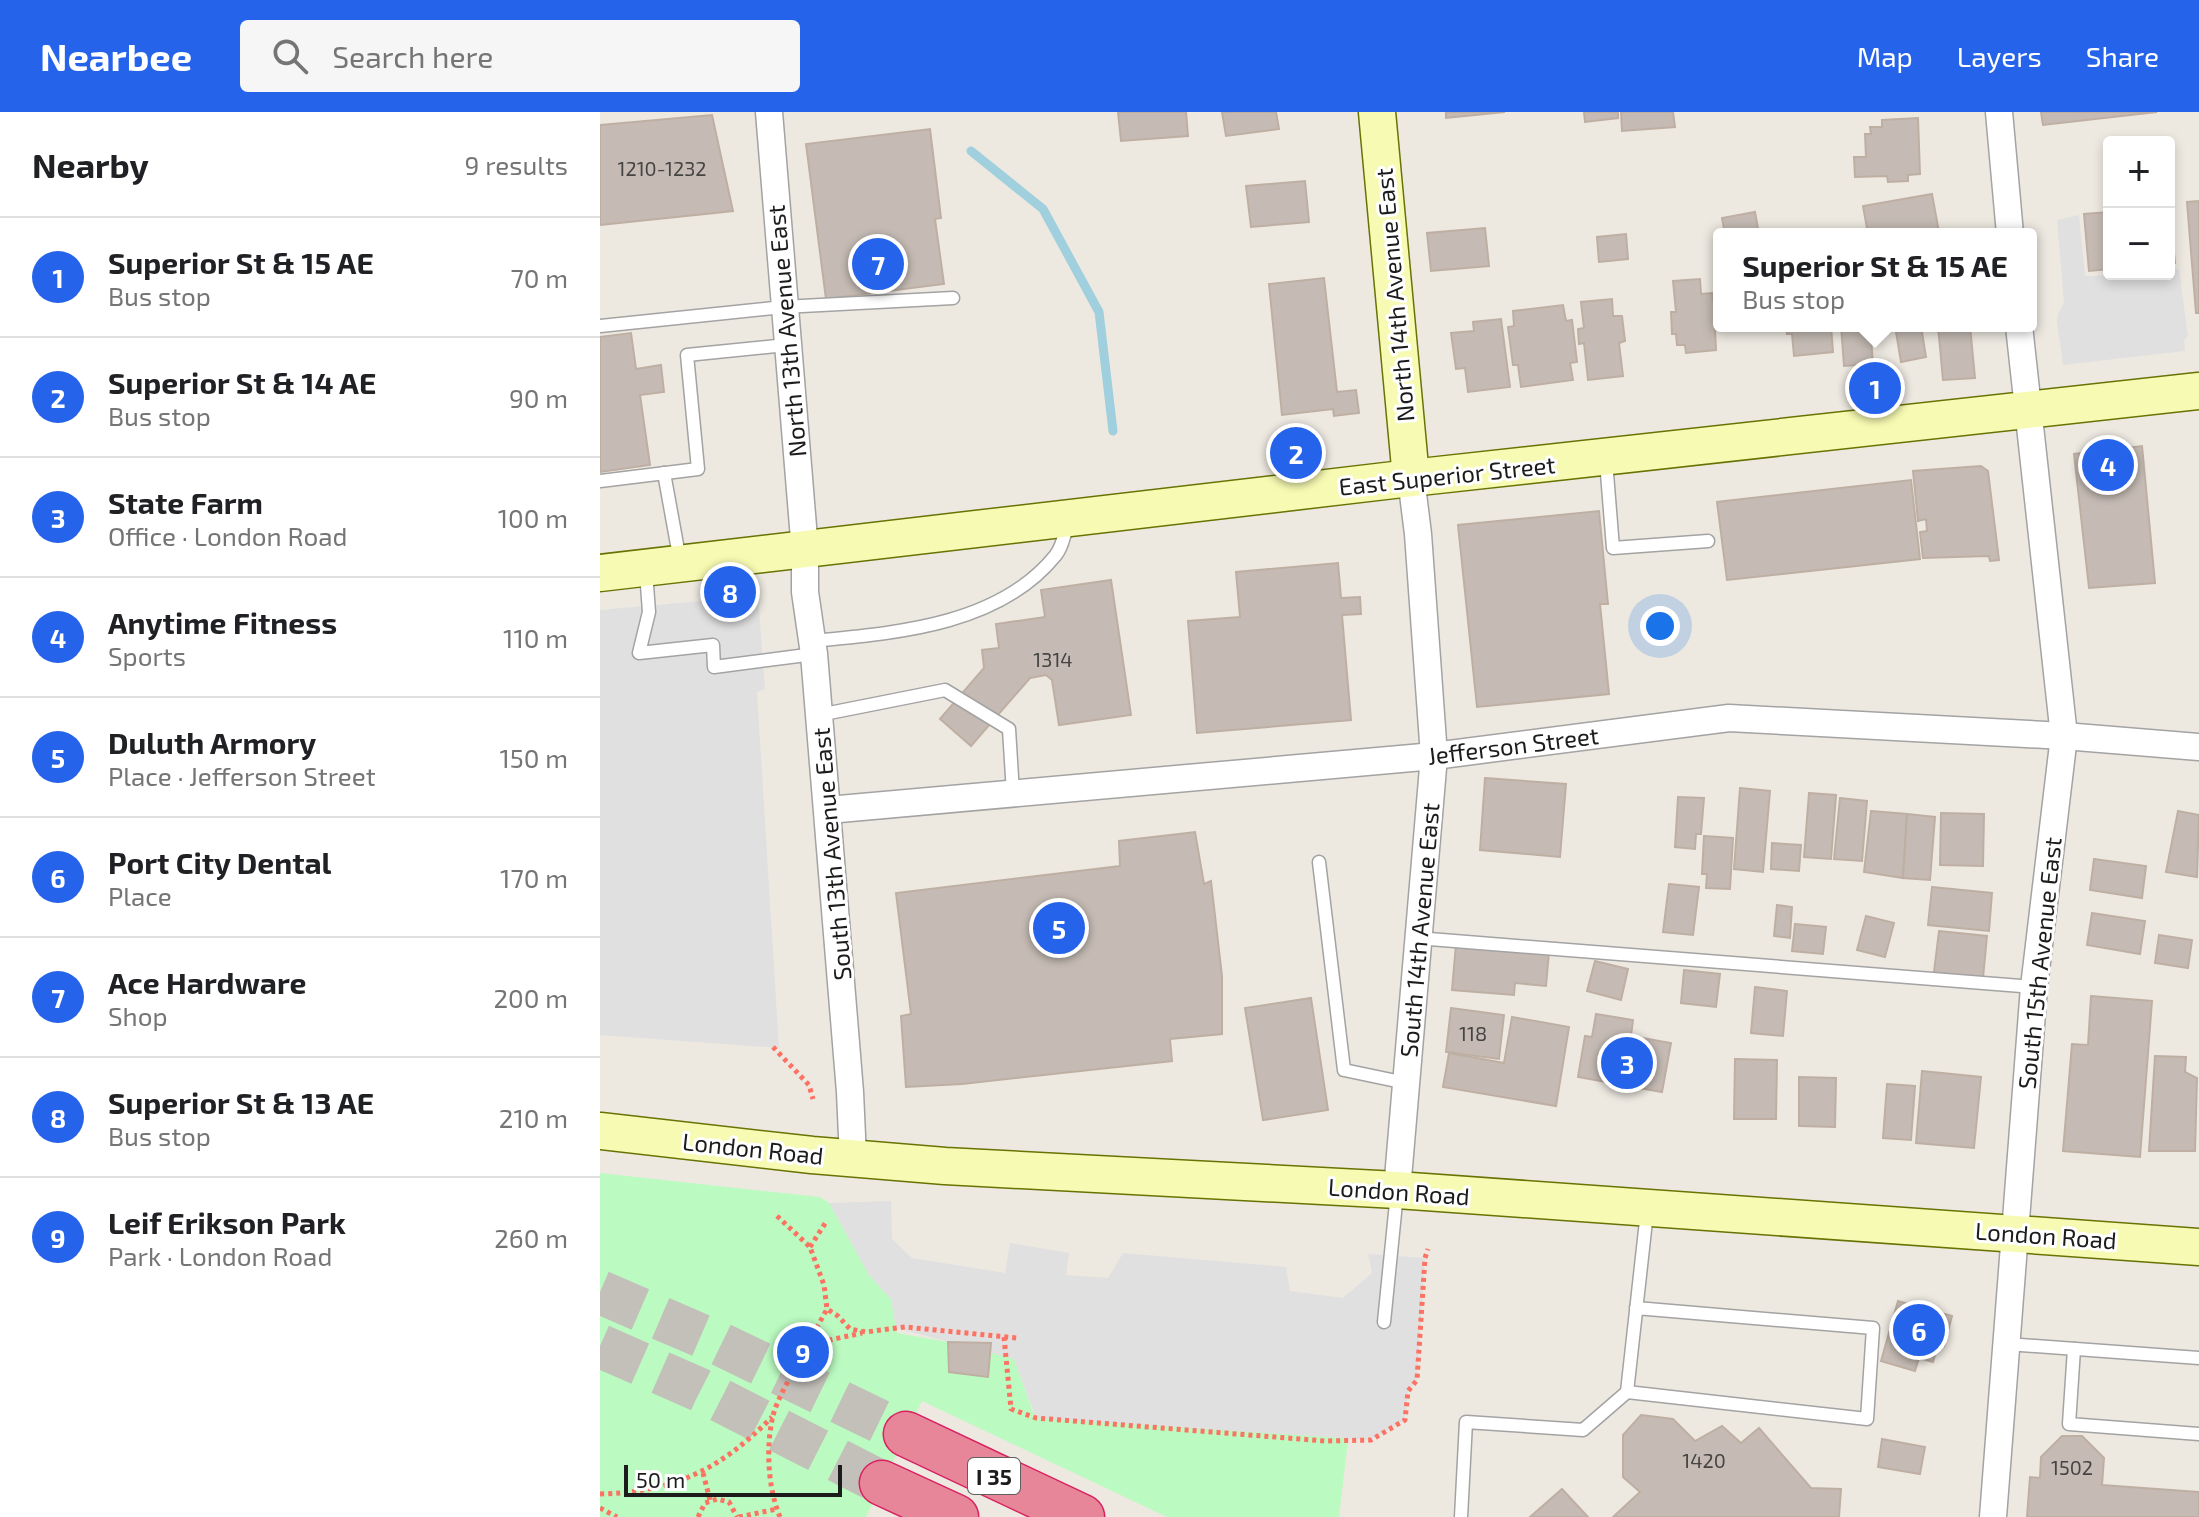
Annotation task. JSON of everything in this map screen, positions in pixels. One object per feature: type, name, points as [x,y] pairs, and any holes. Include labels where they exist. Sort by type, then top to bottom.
[{"type":"highway","name":"I 35","points":[[906,1434],[1082,1517]]},
{"type":"highway","name":"I 35","points":[[882,1483],[956,1517]]},
{"type":"street","name":"North 13th Avenue East","points":[[769,112],[805,551]]},
{"type":"street","name":"North 14th Avenue East","points":[[1377,112],[1411,478]]},
{"type":"street","points":[[1999,112],[2009,228]]},
{"type":"street","name":"South 15th Avenue East","points":[[1993,1517],[2034,987],[2064,736],[2020,332]]},
{"type":"street","name":"East Superior Street","points":[[600,573],[1411,478],[2199,391]]},
{"type":"street","name":"South 14th Avenue East","points":[[1397,1190],[1434,756],[1411,478]]},
{"type":"street","name":"South 13th Avenue East","points":[[805,551],[805,592],[828,810],[853,1158]]},
{"type":"street","name":"Jefferson Street","points":[[828,810],[1434,756],[1729,718],[2064,736],[2199,747]]},
{"type":"street","name":"London Road","points":[[600,1131],[945,1166],[1397,1190],[2199,1247]]},
{"type":"lane","points":[[600,326],[783,307],[953,298]]},
{"type":"lane","points":[[600,481],[698,469],[687,355],[786,345]]},
{"type":"lane","points":[[1606,457],[1613,548],[1708,541]]},
{"type":"lane","points":[[664,473],[664,566],[639,653],[713,645],[714,667],[969,616],[1013,595],[1057,555],[1069,519]]},
{"type":"lane","points":[[819,715],[945,690],[1009,729],[1013,793]]},
{"type":"lane","points":[[1319,862],[1344,1070],[1406,1083]]},
{"type":"lane","points":[[1417,938],[2034,987]]},
{"type":"lane","points":[[1384,1322],[1397,1190]]},
{"type":"lane","points":[[1461,1517],[1466,1422],[1583,1430],[1627,1392],[1647,1208]]},
{"type":"lane","points":[[1627,1392],[1867,1419],[1873,1328],[1636,1308]]},
{"type":"lane","points":[[2007,1344],[2199,1358]]},
{"type":"lane","points":[[2074,1349],[2069,1424],[2199,1434]]},
{"type":"path","points":[[773,1047],[809,1085],[813,1099]]},
{"type":"path","points":[[777,1216],[810,1247],[824,1285],[827,1309],[816,1329],[816,1344]]},
{"type":"path","points":[[810,1247],[826,1222]]},
{"type":"path","points":[[1004,1337],[1011,1409],[1036,1418],[1309,1440],[1371,1440],[1405,1420],[1408,1391],[1417,1380],[1428,1249]]},
{"type":"path","points":[[827,1309],[850,1329],[866,1332]]},
{"type":"path","points":[[600,1494],[644,1491],[676,1484],[703,1473],[752,1437],[772,1417],[795,1369],[816,1344],[866,1332],[905,1327],[1017,1338]]},
{"type":"path","points":[[772,1417],[770,1469],[773,1499],[780,1517]]},
{"type":"path","points":[[703,1473],[710,1500]]},
{"type":"path","points":[[698,1517],[710,1500],[729,1502],[738,1517],[777,1509]]},
{"type":"path","points":[[600,1508],[617,1517]]},
{"type":"green space","points":[[600,1173],[820,1197],[843,1212],[869,1275],[891,1299],[897,1333],[948,1342],[991,1343],[1014,1359],[1033,1412],[1082,1419],[1349,1432],[1339,1517],[1167,1517],[922,1401],[866,1517],[600,1517]]},
{"type":"shaded area","points":[[2079,215],[2085,276],[2103,276],[2103,280],[2175,280],[2175,269],[2179,269],[2188,336],[2184,341],[2185,351],[2063,365],[2057,322],[2064,303],[2057,220]]},
{"type":"shaded area","points":[[758,596],[765,689],[757,692],[779,1048],[600,1035],[600,610]]},
{"type":"shaded area","points":[[891,1201],[892,1239],[912,1258],[1005,1273],[1010,1243],[1069,1253],[1066,1275],[1108,1278],[1123,1253],[1286,1267],[1290,1291],[1343,1298],[1372,1273],[1368,1254],[1425,1258],[1417,1380],[1408,1391],[1405,1420],[1371,1440],[1036,1418],[1014,1359],[896,1328],[891,1299],[869,1275],[829,1203]]},
{"type":"building","points":[[1118,112],[1186,112],[1188,136],[1121,141]]},
{"type":"building","points":[[1222,112],[1276,112],[1279,129],[1226,136]]},
{"type":"building","points":[[1446,112],[1505,112],[1446,118]]},
{"type":"building","points":[[1584,112],[1618,112],[1618,118],[1585,122]]},
{"type":"building","points":[[1621,112],[1673,112],[1675,127],[1622,131]]},
{"type":"building","points":[[2041,112],[2157,112],[2043,125]]},
{"type":"building","points":[[712,115],[733,211],[600,225],[600,125]]},
{"type":"building","points":[[1918,118],[1920,174],[1908,175],[1908,181],[1888,182],[1887,176],[1855,177],[1854,157],[1866,157],[1865,134],[1871,134],[1870,127],[1882,127],[1882,120]]},
{"type":"building","points":[[930,129],[941,218],[935,219],[944,284],[826,299],[806,144]]},
{"type":"building","points":[[1305,181],[1309,222],[1251,227],[1246,186]]},
{"type":"building","points":[[1932,194],[1938,228],[1867,228],[1863,206]]},
{"type":"building","points":[[2199,201],[2199,313],[2196,313],[2187,202]]},
{"type":"building","points":[[1755,212],[1758,228],[1724,228],[1722,218]]},
{"type":"building","points":[[2103,212],[2103,270],[2089,271],[2084,214]]},
{"type":"building","points":[[1485,228],[1489,266],[1431,271],[1427,233]]},
{"type":"building","points":[[1626,234],[1628,259],[1599,262],[1597,237]]},
{"type":"building","points":[[1324,278],[1337,392],[1356,390],[1359,413],[1334,416],[1333,409],[1282,415],[1269,284]]},
{"type":"building","points":[[1700,279],[1701,294],[1712,293],[1716,350],[1686,353],[1685,345],[1677,345],[1676,334],[1672,334],[1671,312],[1676,312],[1673,281]]},
{"type":"building","points":[[1612,299],[1613,316],[1622,316],[1625,341],[1619,343],[1623,376],[1588,380],[1584,343],[1579,344],[1578,329],[1584,328],[1581,302]]},
{"type":"building","points":[[1563,305],[1566,321],[1572,320],[1577,362],[1570,363],[1573,380],[1521,387],[1518,365],[1513,365],[1508,327],[1514,326],[1513,311]]},
{"type":"building","points":[[1501,319],[1510,387],[1468,392],[1465,368],[1456,369],[1451,333],[1474,331],[1473,322]]},
{"type":"building","points":[[1831,332],[1833,352],[1794,356],[1792,334],[1787,334]]},
{"type":"building","points":[[1841,332],[1870,332],[1873,364],[1844,366]]},
{"type":"building","points":[[1896,332],[1922,332],[1926,357],[1901,362]]},
{"type":"building","points":[[1939,332],[1971,332],[1975,378],[1943,380]]},
{"type":"building","points":[[631,333],[636,369],[661,365],[664,392],[640,395],[650,465],[600,472],[600,337]]},
{"type":"building","points":[[2142,446],[2155,583],[2089,588],[2074,454]]},
{"type":"building","points":[[1981,466],[1988,471],[1999,560],[1990,561],[1989,556],[1923,558],[1920,532],[1927,531],[1926,519],[1918,521],[1913,471]]},
{"type":"building","points":[[1911,480],[1920,559],[1727,580],[1717,502]]},
{"type":"building","points":[[1599,511],[1608,604],[1600,604],[1609,694],[1477,707],[1458,525]]},
{"type":"building","points":[[1338,563],[1341,598],[1360,597],[1361,614],[1342,615],[1351,720],[1197,733],[1188,621],[1240,617],[1236,572]]},
{"type":"building","points":[[1111,580],[1131,715],[1059,725],[1052,680],[1046,675],[1030,678],[971,746],[940,719],[984,668],[982,650],[999,648],[996,624],[1045,617],[1041,590]]},
{"type":"building","points":[[1485,778],[1566,784],[1560,857],[1480,850]]},
{"type":"building","points":[[1740,788],[1770,791],[1763,872],[1734,869]]},
{"type":"building","points":[[1809,793],[1836,795],[1831,859],[1804,857]]},
{"type":"building","points":[[1678,797],[1704,798],[1701,834],[1696,834],[1695,849],[1675,847]]},
{"type":"building","points":[[1840,798],[1867,801],[1862,861],[1834,859]]},
{"type":"building","points":[[1871,811],[1907,814],[1903,878],[1864,872]]},
{"type":"building","points":[[2178,811],[2199,815],[2197,877],[2166,872]]},
{"type":"building","points":[[1941,813],[1984,814],[1983,866],[1940,865]]},
{"type":"building","points":[[1907,814],[1935,817],[1930,880],[1903,878]]},
{"type":"building","points":[[1195,832],[1204,884],[1211,881],[1222,976],[1222,1034],[1170,1039],[1172,1061],[962,1084],[906,1087],[901,1016],[911,1014],[896,893],[1120,866],[1119,841]]},
{"type":"building","points":[[1704,836],[1733,838],[1730,889],[1706,888],[1707,874],[1702,874]]},
{"type":"building","points":[[1772,843],[1801,845],[1799,871],[1771,869]]},
{"type":"building","points":[[2094,859],[2146,866],[2142,898],[2090,890]]},
{"type":"building","points":[[1669,884],[1699,887],[1693,935],[1663,932]]},
{"type":"building","points":[[1932,887],[1992,893],[1989,931],[1928,925]]},
{"type":"building","points":[[1777,905],[1792,907],[1790,938],[1774,936]]},
{"type":"building","points":[[2092,913],[2145,921],[2140,954],[2087,945]]},
{"type":"building","points":[[1866,916],[1894,923],[1885,957],[1857,950]]},
{"type":"building","points":[[1795,924],[1826,927],[1823,954],[1792,951]]},
{"type":"building","points":[[1939,931],[1987,936],[1983,978],[1934,972]]},
{"type":"building","points":[[2159,935],[2192,940],[2188,968],[2155,963]]},
{"type":"building","points":[[1456,944],[1549,952],[1546,986],[1515,983],[1514,995],[1452,990]]},
{"type":"building","points":[[1595,961],[1628,969],[1621,1000],[1587,991]]},
{"type":"building","points":[[1684,970],[1720,974],[1716,1007],[1681,1003]]},
{"type":"building","points":[[1755,987],[1787,991],[1783,1036],[1751,1033]]},
{"type":"building","points":[[2091,996],[2152,1001],[2140,1157],[2063,1151],[2072,1044],[2088,1045]]},
{"type":"building","points":[[1311,998],[1328,1110],[1263,1120],[1245,1008]]},
{"type":"building","points":[[1451,1008],[1504,1015],[1499,1059],[1446,1052]]},
{"type":"building","points":[[1596,1014],[1633,1020],[1631,1036],[1671,1043],[1662,1092],[1578,1077],[1585,1036],[1592,1037]]},
{"type":"building","points":[[1512,1017],[1569,1027],[1556,1106],[1443,1087],[1449,1053],[1504,1063]]},
{"type":"building","points":[[2155,1056],[2186,1057],[2185,1072],[2197,1078],[2195,1151],[2149,1151]]},
{"type":"building","points":[[1735,1059],[1777,1060],[1776,1119],[1734,1119]]},
{"type":"building","points":[[1922,1071],[1981,1077],[1974,1148],[1916,1143]]},
{"type":"building","points":[[1799,1077],[1836,1078],[1835,1127],[1799,1126]]},
{"type":"building","points":[[1887,1084],[1915,1086],[1911,1140],[1883,1138]]},
{"type":"building","points":[[1898,1301],[1952,1316],[1944,1346],[1938,1344],[1933,1362],[1919,1358],[1915,1371],[1881,1361]]},
{"type":"building","points":[[948,1342],[991,1343],[988,1377],[949,1372]]},
{"type":"building","points":[[1641,1415],[1673,1419],[1695,1441],[1722,1426],[1741,1443],[1759,1428],[1811,1488],[1841,1489],[1839,1517],[1613,1517],[1640,1492],[1623,1477],[1623,1435]]},
{"type":"building","points":[[2062,1436],[2082,1436],[2104,1458],[2102,1485],[2199,1492],[2199,1517],[2027,1517],[2030,1477],[2040,1478],[2041,1457]]},
{"type":"building","points":[[1882,1439],[1925,1447],[1920,1474],[1878,1467]]},
{"type":"building","points":[[1562,1489],[1588,1517],[1530,1517]]},
{"type":"waterway","points":[[971,151],[1043,209],[1099,312],[1113,431]]},
{"type":"tunnel","points":[[600,1292],[718,1343],[906,1434]]},
{"type":"tunnel","points":[[600,1346],[700,1390],[882,1483]]},
{"type":"place","name":"Ace Hardware","points":[[878,264]]},
{"type":"place","name":"Superior St & 15 AE","points":[[1875,388]]},
{"type":"place","name":"Superior St & 14 AE","points":[[1296,453]]},
{"type":"place","name":"Anytime Fitness","points":[[2108,465]]},
{"type":"place","name":"Superior St & 13 AE","points":[[730,592]]},
{"type":"place","name":"Duluth Armory","points":[[1059,928]]},
{"type":"place","name":"State Farm","points":[[1627,1063]]},
{"type":"place","name":"Port City Dental","points":[[1919,1330]]},
{"type":"place","name":"Leif Erikson Park","points":[[803,1352]]}]
